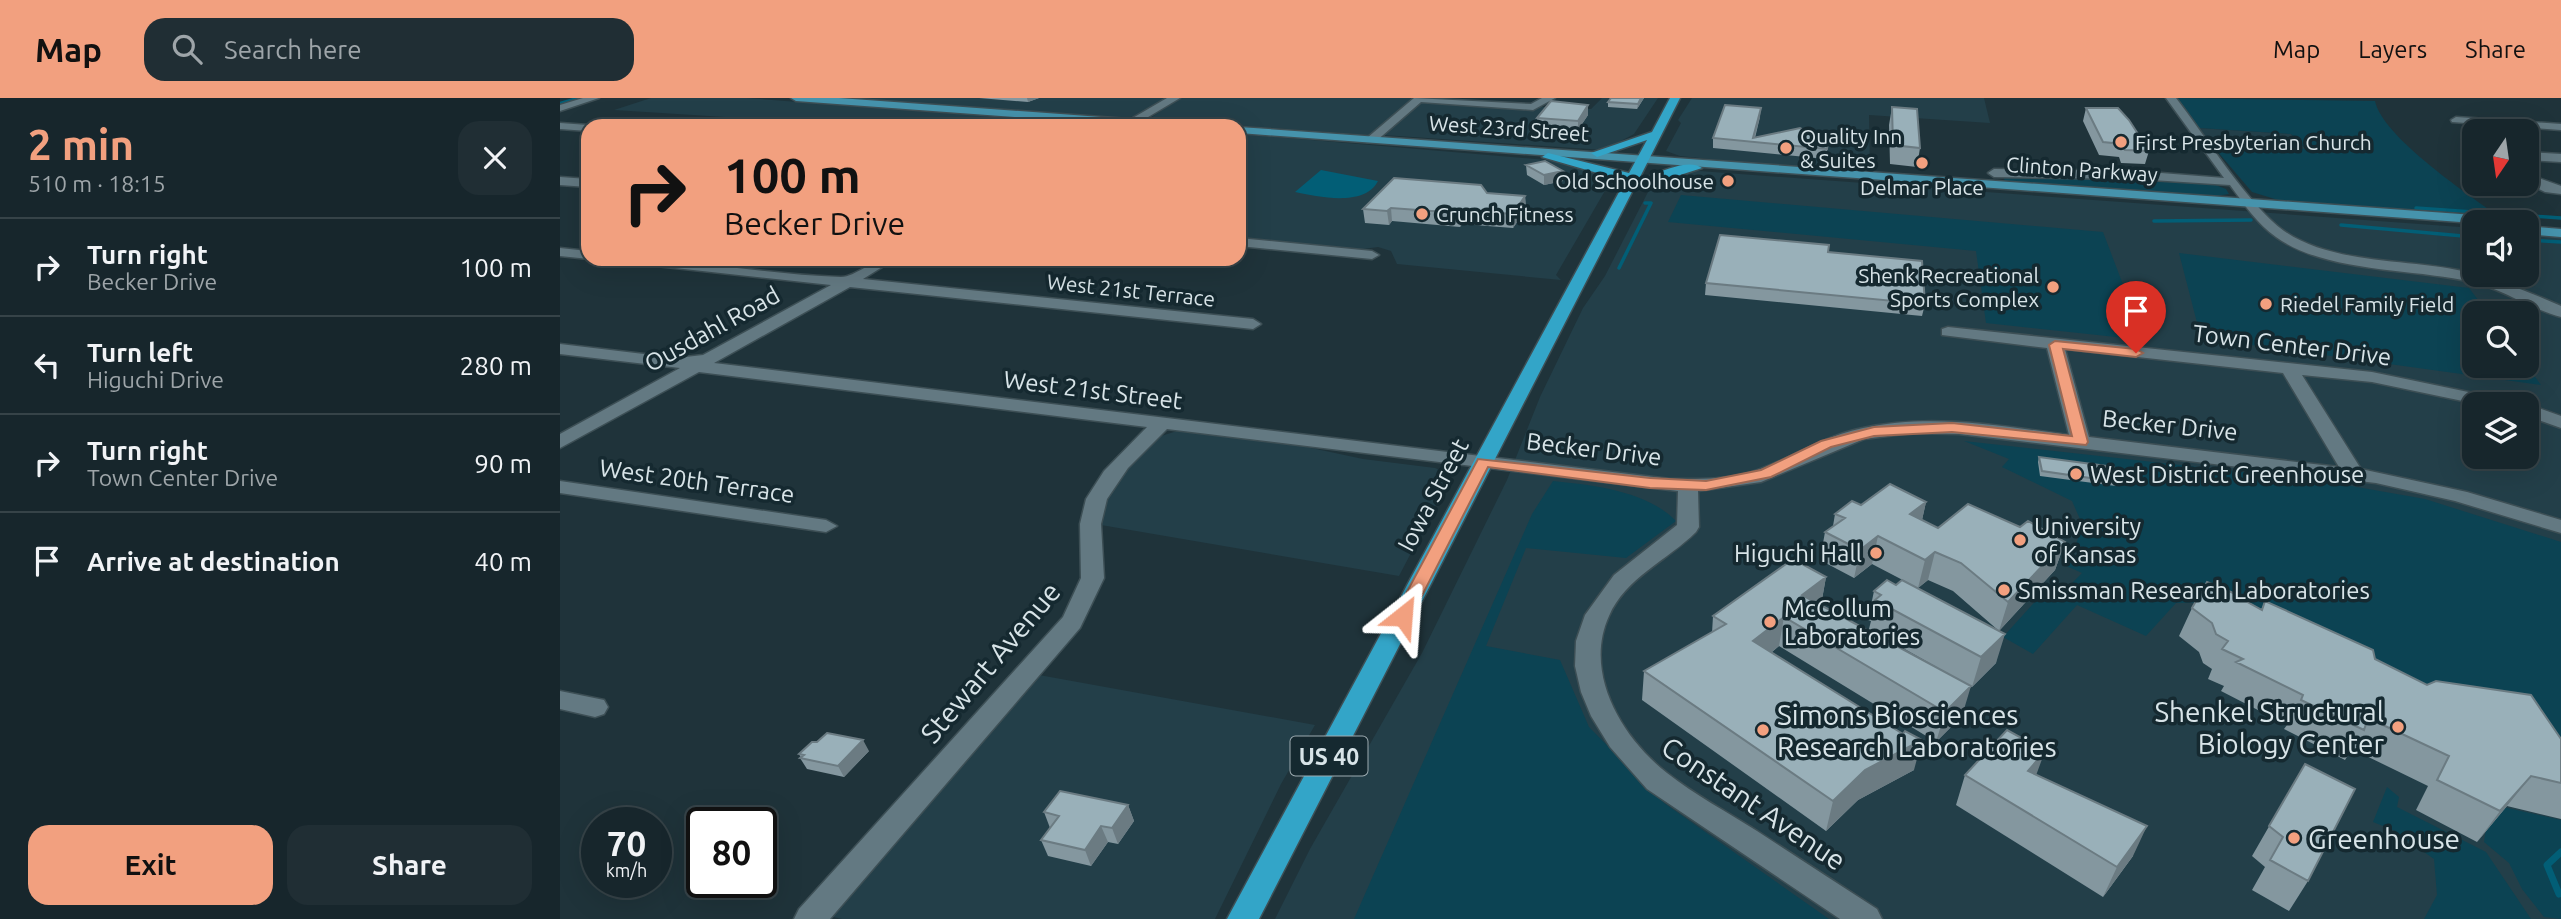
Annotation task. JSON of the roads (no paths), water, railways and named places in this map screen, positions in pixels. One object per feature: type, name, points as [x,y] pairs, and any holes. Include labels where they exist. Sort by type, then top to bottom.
[{"type":"highway","name":"Iowa Street","points":[[1243,919],[1675,98]]},
{"type":"highway","points":[[1597,153],[1632,139],[1656,134]]},
{"type":"highway","points":[[1548,157],[1614,171],[1630,183],[1652,182],[1669,172],[1696,168]]},
{"type":"main road","points":[[796,98],[1065,119]]},
{"type":"main road","name":"West 23rd Street","points":[[1246,131],[1597,153],[1642,160]]},
{"type":"main road","name":"West 23rd Street","points":[[1371,140],[1383,144],[1548,157],[1642,160]]},
{"type":"main road","name":"Clinton Parkway","points":[[1642,160],[1696,168],[2462,219]]},
{"type":"main road","name":"Clinton Parkway","points":[[1642,160],[2252,206],[2462,225]]},
{"type":"main road","points":[[2539,224],[2561,226]]},
{"type":"main road","points":[[2539,231],[2561,233]]},
{"type":"street","points":[[560,108],[594,98]]},
{"type":"street","points":[[1138,119],[1175,98]]},
{"type":"street","points":[[1371,140],[1420,99],[1533,107],[1550,98]]},
{"type":"street","points":[[2171,98],[2252,206],[2270,226],[2300,246],[2329,254],[2474,278],[2516,291],[2561,310]]},
{"type":"street","points":[[2456,120],[2561,127]]},
{"type":"street","points":[[560,126],[581,128]]},
{"type":"street","points":[[2539,157],[2561,158]]},
{"type":"street","points":[[1994,173],[2128,175],[2234,182]]},
{"type":"street","points":[[560,181],[581,182]]},
{"type":"street","points":[[2288,239],[2350,250],[2431,258],[2462,265]]},
{"type":"street","points":[[1246,244],[1372,255]]},
{"type":"street","points":[[560,252],[581,254]]},
{"type":"street","name":"West 21st Terrace","points":[[695,266],[1253,324]]},
{"type":"street","name":"Ousdahl Road","points":[[560,442],[684,368],[716,355],[876,266]]},
{"type":"street","points":[[2527,287],[2561,310]]},
{"type":"street","name":"Town Center Drive","points":[[1948,332],[2290,368],[2415,385],[2462,395]]},
{"type":"street","points":[[2055,345],[2081,442]]},
{"type":"street","name":"West 21st Street","points":[[560,349],[684,368],[1483,462]]},
{"type":"street","points":[[2290,368],[2353,473]]},
{"type":"street","points":[[2539,412],[2561,415]]},
{"type":"street","points":[[2539,414],[2561,422]]},
{"type":"street","name":"Stewart Avenue","points":[[810,919],[1072,622],[1088,593],[1093,574],[1090,529],[1097,498],[1113,473],[1162,423]]},
{"type":"street","name":"Becker Drive","points":[[1483,462],[1688,485],[1745,480],[1766,474],[1837,441],[1901,428],[1952,427],[2353,473],[2460,496],[2561,527]]},
{"type":"street","name":"Constant Avenue","points":[[1688,485],[1688,527],[1615,588],[1597,615],[1591,631],[1588,663],[1602,717],[1632,758],[1657,781],[1866,919]]},
{"type":"street","name":"West 20th Terrace","points":[[560,487],[826,526]]},
{"type":"street","points":[[560,700],[595,707]]},
{"type":"waterway","points":[[560,103],[577,98]]},
{"type":"waterway","points":[[1619,268],[1651,203],[1645,203]]},
{"type":"waterway","points":[[2416,208],[2561,218]]},
{"type":"waterway","points":[[2154,221],[2251,220]]},
{"type":"waterway","points":[[2341,225],[2462,236]]},
{"type":"waterway","points":[[2539,241],[2561,242]]},
{"type":"waterway","points":[[2559,894],[2547,865],[2561,852]]},
{"type":"place","name":"First Presbyterian Church","points":[[2121,142]]},
{"type":"place","name":"Quality Inn & Suites","points":[[1786,148]]},
{"type":"place","name":"Delmar Place","points":[[1922,163]]},
{"type":"place","name":"Old Schoolhouse","points":[[1728,181]]},
{"type":"place","name":"Crunch Fitness","points":[[1422,214]]},
{"type":"place","name":"Shenk Recreational Sports Complex","points":[[2053,287]]},
{"type":"place","name":"Riedel Family Field","points":[[2266,304]]},
{"type":"place","name":"West District Greenhouse","points":[[2076,474]]},
{"type":"place","name":"University of Kansas","points":[[2020,540]]},
{"type":"place","name":"Higuchi Hall","points":[[1876,553]]},
{"type":"place","name":"Smissman Research Laboratories","points":[[2004,590]]},
{"type":"place","name":"McCollum Laboratories","points":[[1770,622]]},
{"type":"place","name":"Shenkel Structural Biology Center","points":[[2398,727]]},
{"type":"place","name":"Simons Biosciences Research Laboratories","points":[[1763,730]]},
{"type":"place","name":"Greenhouse","points":[[2294,838]]}]
